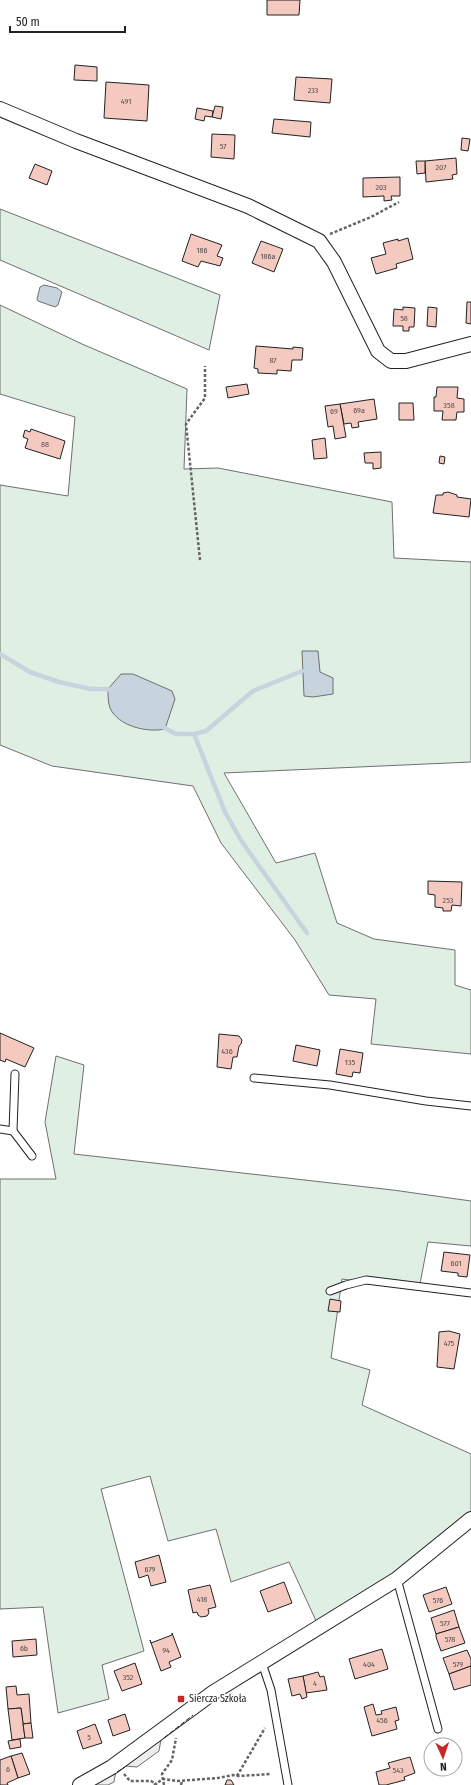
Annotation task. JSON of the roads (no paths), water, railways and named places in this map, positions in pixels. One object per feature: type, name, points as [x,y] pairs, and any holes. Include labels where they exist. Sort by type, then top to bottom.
[{"type":"street","points":[[0,108],[76,141],[248,206],[319,241],[334,262],[378,351],[391,361],[406,361],[471,344]]},
{"type":"street","points":[[80,1785],[112,1767],[214,1692],[262,1664],[397,1579],[471,1519]]},
{"type":"lane","points":[[14,1074],[13,1131],[32,1156]]},
{"type":"lane","points":[[254,1078],[330,1086],[426,1101],[471,1106]]},
{"type":"lane","points":[[0,1129],[13,1131]]},
{"type":"lane","points":[[330,1291],[366,1280],[471,1293]]},
{"type":"lane","points":[[397,1579],[438,1729]]},
{"type":"lane","points":[[262,1664],[271,1690],[288,1785]]},
{"type":"waterway","points":[[0,654],[30,672],[59,682],[90,689],[108,689],[112,692]]},
{"type":"waterway","points":[[161,726],[176,734],[194,734],[206,731],[253,691],[302,671]]},
{"type":"waterway","points":[[194,734],[225,812],[242,842],[307,933]]},
{"type":"place","name":"Siercza Szkoła","points":[[181,1699]]}]
